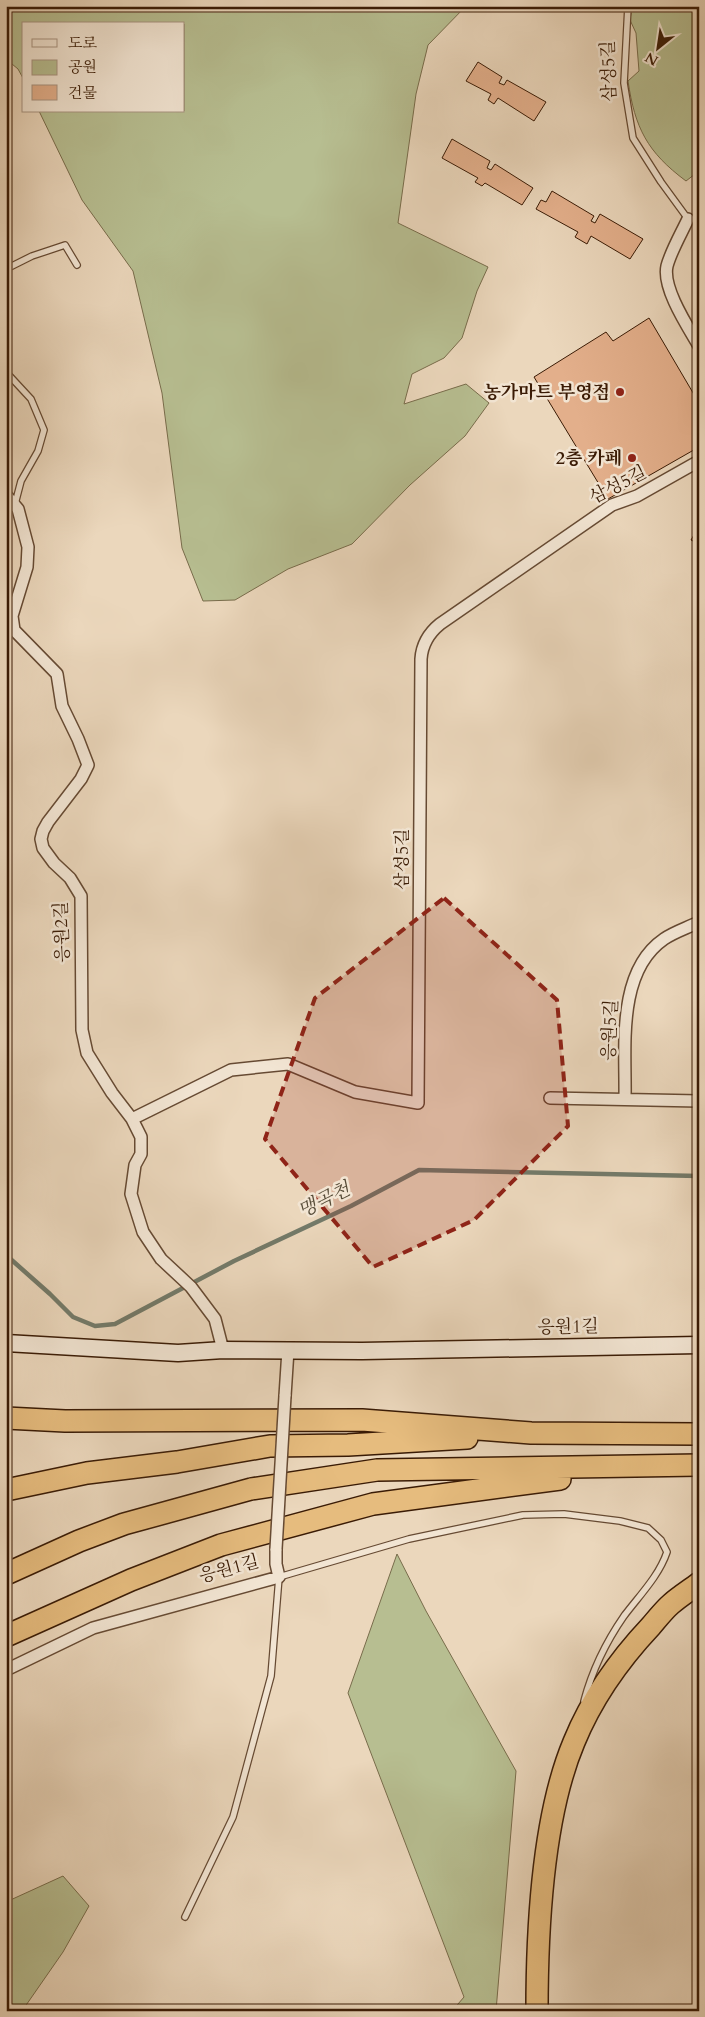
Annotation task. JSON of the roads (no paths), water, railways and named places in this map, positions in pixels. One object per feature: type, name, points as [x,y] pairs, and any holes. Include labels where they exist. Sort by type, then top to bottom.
[{"type":"highway","points":[[6,1418],[65,1421],[362,1420],[531,1433],[699,1434]]},
{"type":"highway","points":[[6,1490],[87,1473],[177,1462],[270,1446],[431,1441],[531,1433]]},
{"type":"highway","points":[[6,1574],[79,1541],[124,1524],[251,1489],[377,1470],[689,1465]]},
{"type":"highway","points":[[6,1636],[130,1580],[222,1545],[373,1504],[689,1465]]},
{"type":"highway","points":[[537,2011],[540,1927],[550,1835],[557,1793],[574,1742],[598,1694],[634,1644],[671,1604],[699,1583]]},
{"type":"street","name":"삼성5길","points":[[688,219],[667,267],[668,283],[681,313],[699,346]]},
{"type":"street","name":"삼성5길","points":[[132,1119],[231,1070],[288,1064],[355,1092],[418,1102],[421,659],[424,644],[434,629],[440,624],[612,505],[637,496],[699,461]]},
{"type":"street","name":"응원2길","points":[[6,495],[18,509],[28,547],[27,567],[12,616],[14,630],[57,674],[62,706],[88,765],[81,779],[48,822],[41,839],[43,848],[54,863],[70,878],[81,896],[81,1011],[82,1030],[87,1053],[112,1093],[132,1119],[141,1137],[141,1154],[135,1165],[132,1194],[143,1232],[161,1259],[195,1292],[215,1318],[223,1350]]},
{"type":"street","name":"응원5길","points":[[625,1098],[627,1002],[633,981],[648,954],[656,945],[664,938],[699,922]]},
{"type":"street","points":[[550,1098],[699,1100]]},
{"type":"street","name":"응원1길","points":[[6,1343],[178,1352],[699,1345]]},
{"type":"street","name":"응원1길","points":[[6,1670],[93,1628],[279,1577],[276,1564],[276,1549],[288,1350]]},
{"type":"lane","name":"삼성5길","points":[[628,6],[624,83],[633,138],[661,182],[688,219]]},
{"type":"lane","points":[[6,269],[32,256],[65,245],[77,265]]},
{"type":"lane","points":[[6,372],[31,399],[44,430],[38,451],[22,481],[14,505]]},
{"type":"lane","points":[[185,1917],[233,1817],[271,1676],[279,1577],[409,1539],[523,1515],[564,1514],[620,1521],[648,1528],[661,1540],[666,1552],[663,1565],[623,1618],[597,1663],[589,1683],[574,1742]]},
{"type":"waterway","name":"맹곡천","points":[[6,1255],[73,1317],[95,1326],[115,1324],[234,1261],[351,1206],[419,1170],[699,1176]]},
{"type":"place","name":"농가마트 부영점","points":[[620,392]]},
{"type":"place","name":"2층 카페","points":[[632,458]]}]
